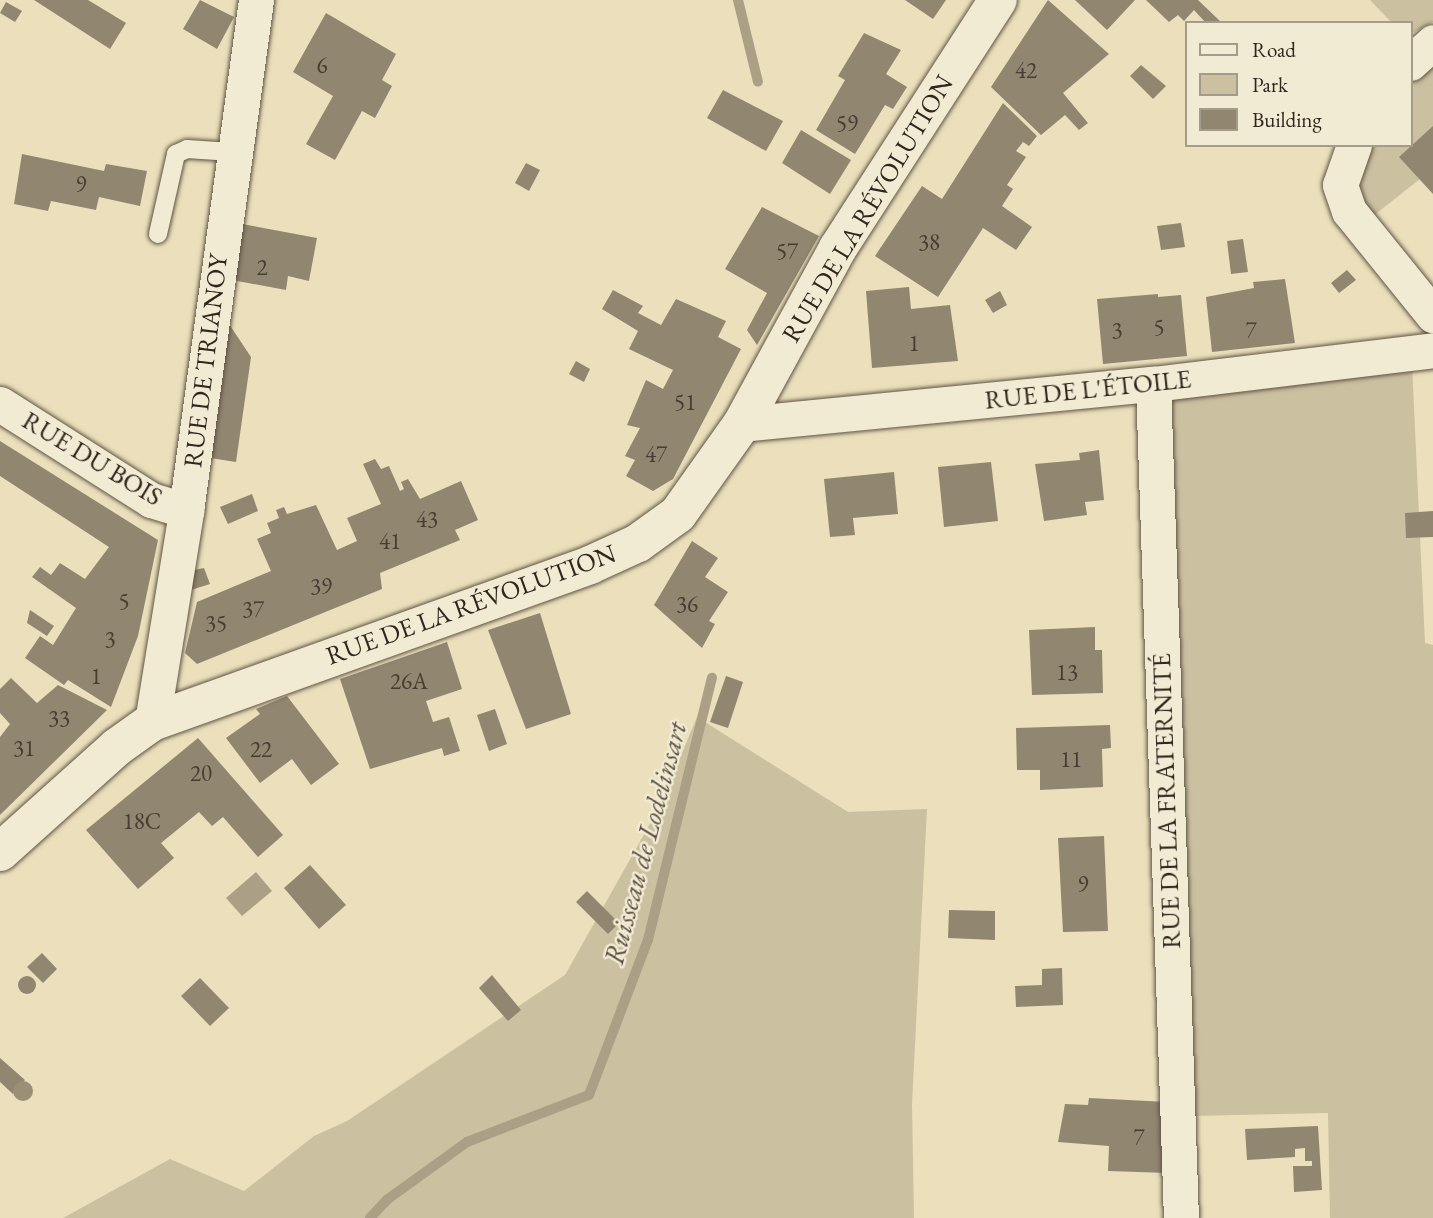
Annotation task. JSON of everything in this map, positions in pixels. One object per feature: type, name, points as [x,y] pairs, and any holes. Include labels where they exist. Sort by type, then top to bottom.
[{"type":"street","name":"RUE DE TRIANOY","points":[[152,722],[186,511],[233,152],[256,0]]},
{"type":"street","name":"RUE DE LA RÉVOLUTION","points":[[0,852],[117,747],[152,722],[590,565],[638,543],[678,514],[742,424],[838,248],[998,0]]},
{"type":"street","points":[[1412,61],[1433,41]]},
{"type":"street","points":[[1353,147],[1340,185],[1349,211],[1433,315]]},
{"type":"street","name":"RUE DE L'ÉTOILE","points":[[742,424],[1153,384],[1433,350]]},
{"type":"street","name":"RUE DE LA FRATERNITÉ","points":[[1153,384],[1181,1218]]},
{"type":"street","name":"RUE DU BOIS","points":[[0,404],[151,500],[186,511]]},
{"type":"lane","points":[[158,234],[176,154],[187,149],[233,152]]},
{"type":"green space","points":[[1370,0],[1433,0],[1433,22],[1412,33],[1412,21],[1390,21]]},
{"type":"green space","points":[[1433,62],[1433,127],[1420,179],[1368,220],[1353,181],[1371,147],[1412,147],[1412,81]]},
{"type":"green space","points":[[1412,365],[1425,643],[1433,645],[1433,1218],[1330,1218],[1328,1113],[1191,1116],[1163,392]]},
{"type":"green space","points":[[697,717],[848,812],[927,809],[912,1104],[914,1218],[63,1218],[170,1159],[244,1191],[314,1136],[347,1121],[565,975],[660,806]]},
{"type":"shaded area","points":[[256,872],[272,891],[242,916],[226,898]]},
{"type":"building","points":[[34,0],[88,0],[126,23],[110,49]]},
{"type":"building","points":[[200,0],[234,17],[217,49],[183,29]]},
{"type":"building","points":[[905,0],[946,0],[933,19]]},
{"type":"building","points":[[1048,0],[1109,54],[1063,93],[1088,123],[1079,130],[1065,115],[1041,135],[991,87]]},
{"type":"building","points":[[1075,0],[1135,0],[1107,30]]},
{"type":"building","points":[[1146,0],[1198,0],[1220,21],[1204,21],[1194,10],[1184,21],[1178,15],[1169,22]]},
{"type":"building","points":[[6,2],[22,11],[15,22],[0,13]]},
{"type":"building","points":[[326,13],[396,54],[382,80],[392,86],[375,118],[362,111],[335,160],[306,144],[333,96],[293,72]]},
{"type":"building","points":[[864,33],[901,50],[886,74],[907,87],[893,109],[885,105],[855,154],[816,130],[845,80],[838,76]]},
{"type":"building","points":[[1141,65],[1166,86],[1153,99],[1130,76]]},
{"type":"building","points":[[723,90],[783,121],[766,151],[707,118]]},
{"type":"building","points":[[1003,103],[1037,136],[1029,146],[1023,142],[1016,151],[1026,157],[1007,185],[1013,189],[1002,206],[1032,227],[1016,250],[983,228],[938,297],[875,256],[922,186],[942,199]]},
{"type":"building","points":[[1433,126],[1433,194],[1399,157]]},
{"type":"building","points":[[801,130],[851,160],[830,194],[782,163]]},
{"type":"building","points":[[22,154],[104,171],[106,164],[147,171],[140,206],[99,197],[96,210],[51,201],[48,211],[14,204]]},
{"type":"building","points":[[526,163],[540,170],[529,191],[515,183]]},
{"type":"building","points":[[762,207],[819,236],[757,345],[747,330],[767,293],[725,269]]},
{"type":"building","points":[[1181,223],[1185,247],[1161,250],[1157,226]]},
{"type":"building","points":[[242,224],[317,238],[309,281],[288,276],[286,290],[232,280]]},
{"type":"building","points":[[1243,239],[1248,272],[1231,274],[1227,241]]},
{"type":"building","points":[[1347,270],[1356,280],[1339,293],[1331,283]]},
{"type":"building","points":[[1285,279],[1295,343],[1212,352],[1206,297],[1254,288],[1253,282]]},
{"type":"building","points":[[909,287],[911,309],[950,305],[958,361],[872,368],[866,291]]},
{"type":"building","points":[[613,290],[643,306],[638,313],[661,325],[676,299],[726,321],[718,337],[741,349],[673,479],[653,491],[626,476],[635,460],[625,456],[640,428],[627,425],[646,380],[663,389],[673,370],[629,349],[638,331],[602,309]]},
{"type":"building","points":[[1000,291],[1007,305],[993,313],[985,300]]},
{"type":"building","points":[[1158,294],[1158,297],[1181,295],[1187,356],[1103,364],[1097,299]]},
{"type":"building","points":[[225,318],[251,357],[236,462],[204,457]]},
{"type":"building","points":[[576,361],[590,369],[584,382],[569,374]]},
{"type":"building","points":[[0,441],[158,540],[138,636],[111,707],[68,680],[64,685],[25,658],[40,636],[53,645],[76,608],[32,577],[40,567],[51,575],[60,563],[85,579],[109,547],[0,476]]},
{"type":"building","points":[[1099,450],[1104,500],[1085,502],[1087,515],[1044,521],[1035,464],[1080,460],[1079,453]]},
{"type":"building","points":[[375,459],[381,469],[389,466],[400,491],[404,489],[401,482],[408,479],[420,499],[461,481],[478,520],[455,530],[460,540],[380,573],[382,589],[197,664],[185,653],[197,602],[271,571],[257,539],[271,533],[267,523],[279,518],[276,510],[284,507],[287,514],[316,505],[337,550],[357,541],[347,518],[381,504],[363,464]]},
{"type":"building","points":[[991,462],[998,521],[944,527],[938,467]]},
{"type":"building","points":[[894,472],[898,514],[853,518],[855,535],[830,537],[824,479]]},
{"type":"building","points":[[252,494],[258,511],[228,524],[220,507]]},
{"type":"building","points":[[1433,511],[1433,537],[1406,538],[1405,513]]},
{"type":"building","points":[[692,541],[718,558],[705,577],[728,592],[709,621],[715,624],[702,648],[654,605]]},
{"type":"building","points":[[204,568],[210,584],[191,590],[194,570]]},
{"type":"building","points":[[30,610],[54,626],[47,636],[27,623]]},
{"type":"building","points":[[540,613],[571,714],[526,729],[488,630]]},
{"type":"building","points":[[1095,627],[1095,650],[1102,650],[1103,693],[1032,695],[1029,630]]},
{"type":"building","points":[[447,642],[462,689],[426,701],[433,722],[449,717],[460,751],[444,756],[442,748],[370,769],[340,679]]},
{"type":"building","points":[[726,676],[743,682],[728,728],[710,722]]},
{"type":"building","points":[[11,678],[37,703],[58,685],[107,710],[0,815],[0,737],[10,724],[0,713],[0,689]]},
{"type":"building","points":[[287,696],[339,764],[311,785],[292,759],[260,783],[226,738],[260,714],[256,709]]},
{"type":"building","points":[[495,709],[507,744],[489,751],[477,715]]},
{"type":"building","points":[[1110,725],[1111,748],[1102,749],[1103,787],[1040,790],[1040,770],[1017,770],[1016,728]]},
{"type":"building","points":[[198,738],[283,835],[258,857],[223,817],[212,826],[199,812],[161,843],[174,858],[138,889],[86,830]]},
{"type":"building","points":[[1104,836],[1108,931],[1063,932],[1058,838]]},
{"type":"building","points":[[310,865],[346,905],[319,929],[284,888]]},
{"type":"building","points":[[587,891],[619,923],[608,934],[576,902]]},
{"type":"building","points":[[949,910],[995,911],[995,940],[948,938]]},
{"type":"building","points":[[42,953],[57,969],[43,983],[27,967]]},
{"type":"building","points":[[1062,968],[1063,1005],[1016,1007],[1015,986],[1042,985],[1042,969]]},
{"type":"building","points":[[492,975],[521,1010],[508,1021],[479,988]]},
{"type":"building","points":[[27,976],[33,979],[36,985],[33,991],[27,994],[21,991],[18,985],[21,979]]},
{"type":"building","points":[[200,978],[229,1008],[210,1026],[181,996]]},
{"type":"building","points":[[0,1058],[25,1080],[13,1094],[0,1082]]},
{"type":"building","points":[[1089,1098],[1167,1102],[1167,1173],[1108,1171],[1109,1146],[1058,1142],[1065,1104],[1088,1105]]},
{"type":"building","points":[[1318,1126],[1322,1190],[1294,1192],[1293,1166],[1312,1166],[1312,1161],[1305,1161],[1305,1148],[1295,1149],[1295,1157],[1247,1160],[1245,1129]]},
{"type":"waterway","name":"Ruisseau de Lodelinsart","points":[[738,0],[758,82]]},
{"type":"waterway","name":"Ruisseau de Lodelinsart","points":[[370,1218],[388,1199],[467,1142],[589,1095],[648,940],[712,678]]}]
